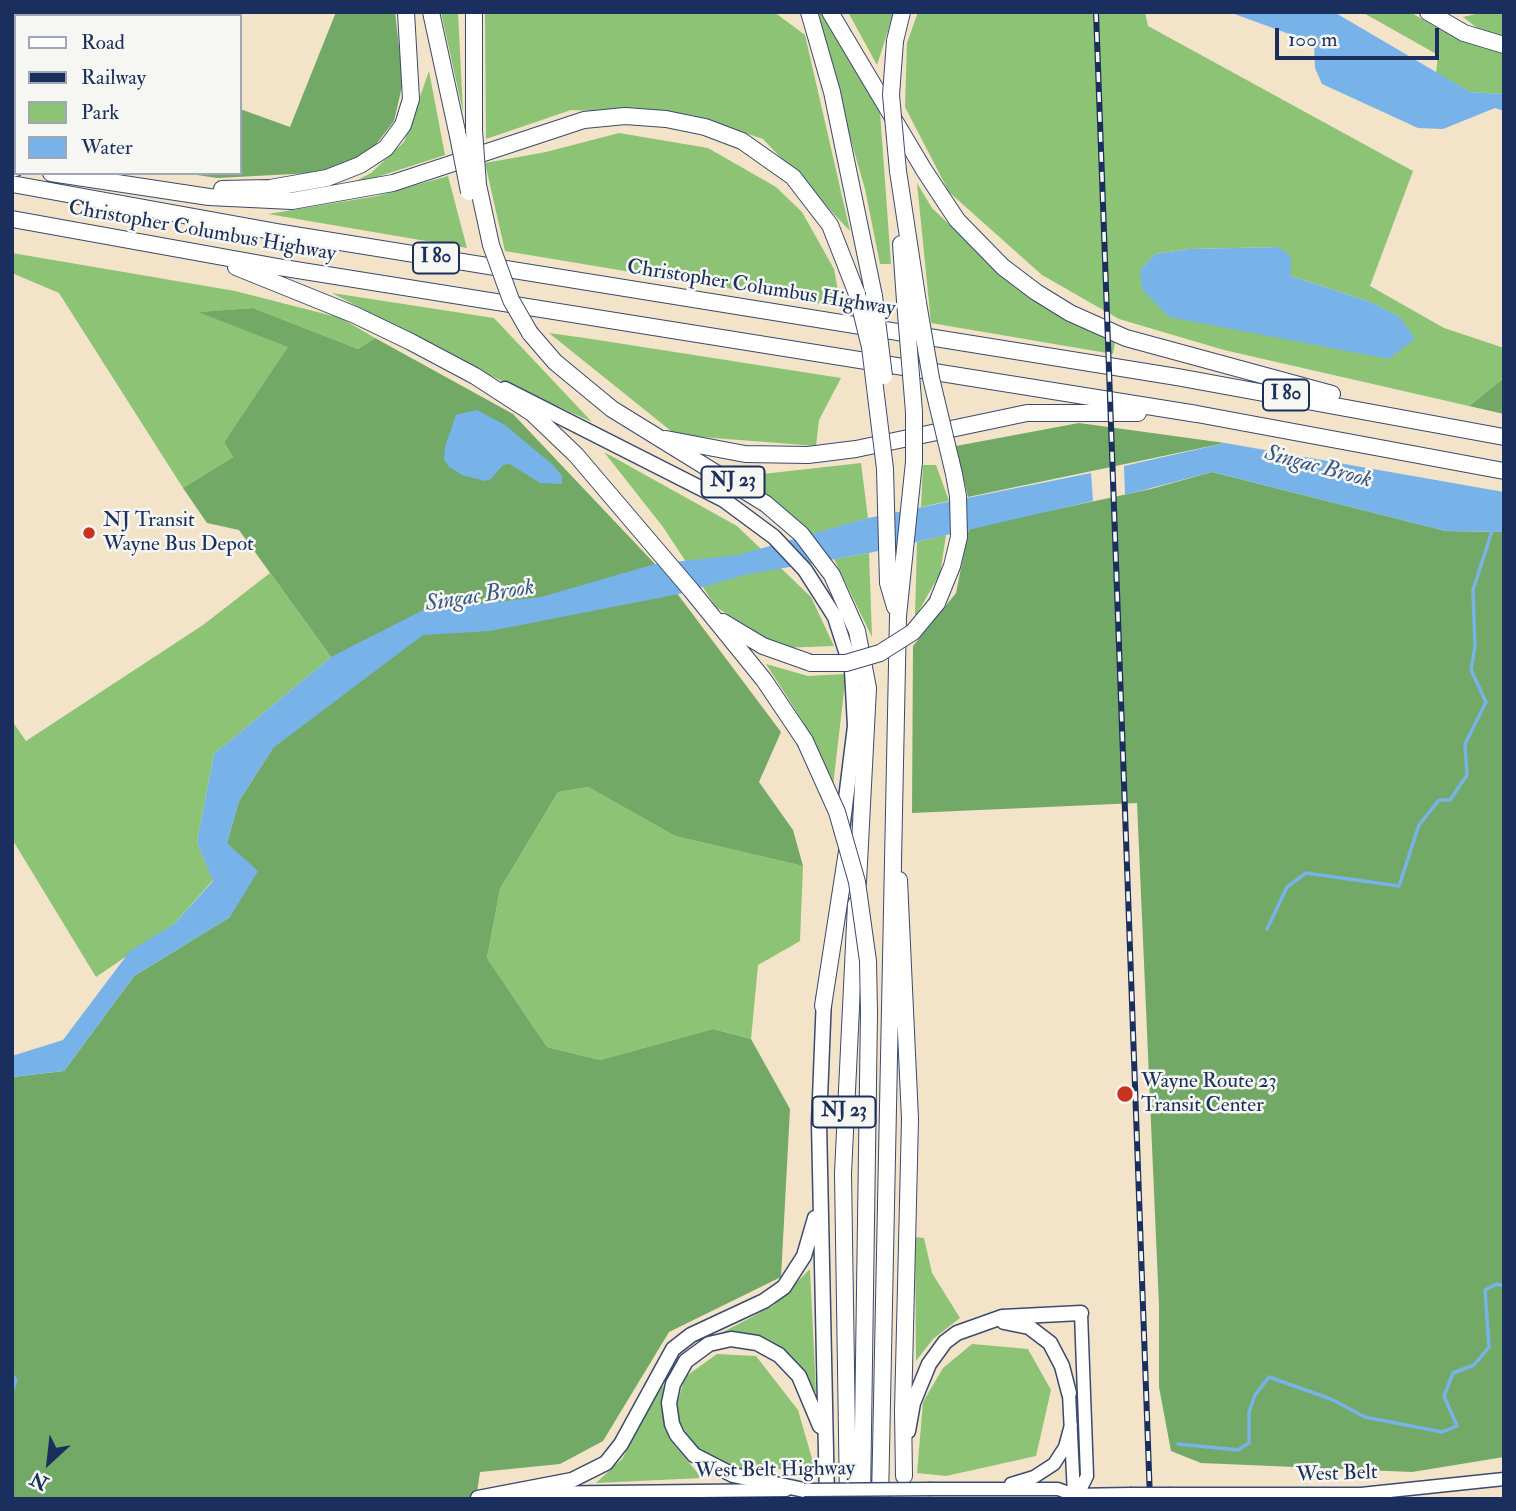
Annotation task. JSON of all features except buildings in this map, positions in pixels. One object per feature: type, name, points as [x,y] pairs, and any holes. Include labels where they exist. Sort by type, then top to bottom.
[{"type":"highway","points":[[148,188],[250,189],[290,186],[336,175],[375,156],[396,137],[403,125],[411,99],[406,12]]},
{"type":"highway","name":"NJ 23","points":[[430,12],[484,250],[500,284],[530,333],[555,362],[612,409],[766,504],[801,534],[842,593],[857,631],[868,688],[868,726],[843,1173],[848,1499]]},
{"type":"highway","points":[[474,12],[474,130],[478,185],[491,245],[511,300],[530,333]]},
{"type":"highway","points":[[809,12],[832,92],[874,296],[884,376],[888,583],[898,616]]},
{"type":"highway","points":[[830,12],[924,170],[957,220],[1003,267],[1045,298],[1089,323],[1126,338],[1455,426]]},
{"type":"highway","name":"NJ 23","points":[[880,1499],[888,1181],[892,801],[898,616],[915,462],[911,302],[891,95],[895,41],[902,12]]},
{"type":"highway","points":[[1428,12],[1464,33],[1504,45]]},
{"type":"highway","points":[[64,175],[240,200],[292,201],[393,183],[584,120],[625,116],[666,118],[705,127],[742,141],[793,177],[830,225],[857,294],[873,367],[886,469]]},
{"type":"highway","name":"Christopher Columbus Highway","points":[[12,184],[228,224],[1177,377],[1504,436]]},
{"type":"highway","name":"Christopher Columbus Highway","points":[[12,219],[201,253],[1198,414],[1504,471]]},
{"type":"highway","points":[[201,253],[355,315],[475,376],[521,405],[556,434],[665,559],[764,680],[805,741],[837,812],[857,882],[868,961],[862,1499]]},
{"type":"highway","points":[[709,612],[763,646],[811,663],[846,663],[880,653],[913,632],[937,603],[952,566],[959,537],[958,496],[929,366],[911,302]]},
{"type":"highway","points":[[660,438],[745,454],[808,455],[856,449],[1027,413],[1198,414]]},
{"type":"highway","points":[[823,1006],[868,726]]},
{"type":"highway","points":[[892,801],[910,1083],[904,1476]]},
{"type":"main road","points":[[475,376],[706,490],[775,537],[805,570],[825,599],[842,634],[852,670],[856,707],[852,766],[828,933],[819,1084],[827,1499]]},
{"type":"main road","points":[[476,1498],[572,1480],[606,1462],[621,1444],[673,1349],[701,1329],[764,1301],[791,1278],[804,1256],[813,1231],[819,1161]]},
{"type":"main road","points":[[904,1499],[910,1419],[923,1376],[945,1342],[971,1326],[1002,1317],[1081,1312],[1087,1476],[1072,1497]]},
{"type":"main road","points":[[971,1326],[1016,1324],[1041,1334],[1056,1353],[1069,1393],[1072,1497]]},
{"type":"main road","points":[[804,1490],[718,1470],[684,1446],[672,1424],[670,1403],[676,1375],[692,1355],[709,1344],[731,1339],[757,1343],[779,1355],[799,1376],[812,1400],[824,1441],[827,1468]]},
{"type":"main road","points":[[990,1488],[1023,1481],[1045,1472],[1060,1457],[1071,1425]]},
{"type":"main road","name":"West Belt","points":[[1171,1494],[1351,1495],[1504,1479]]},
{"type":"main road","name":"West Belt Highway","points":[[476,1498],[514,1494],[990,1488],[1058,1489],[1072,1497],[1171,1494]]},
{"type":"green space","points":[[336,12],[395,12],[403,82],[394,121],[374,147],[331,172],[217,178],[197,175],[242,175],[242,110],[290,127]]},
{"type":"green space","points":[[441,12],[458,12],[463,112]]},
{"type":"green space","points":[[485,12],[774,12],[805,35],[850,231],[763,139],[692,115],[571,110],[486,139]]},
{"type":"green space","points":[[814,12],[820,12],[880,112],[891,264],[880,264],[865,189]]},
{"type":"green space","points":[[848,12],[894,12],[877,65]]},
{"type":"green space","points":[[918,12],[1145,12],[1148,26],[1413,171],[1370,286],[1444,328],[1504,348],[1504,378],[1469,406],[1224,350],[1119,319],[1042,275],[949,192],[905,107],[907,43]],"holes":[[[1278,247],[1291,276],[1368,301],[1400,317],[1140,270],[1155,254],[1189,249]]]},
{"type":"green space","points":[[1362,12],[1410,12],[1441,30],[1483,48],[1504,52],[1504,94],[1470,92],[1436,73],[1438,55]]},
{"type":"green space","points":[[1484,12],[1504,12],[1504,36],[1485,34],[1463,17]]},
{"type":"green space","points":[[12,46],[14,147],[12,147]]},
{"type":"green space","points":[[429,71],[445,155],[340,189],[371,173],[404,142]]},
{"type":"green space","points":[[619,133],[708,148],[776,187],[802,212],[834,269],[841,307],[505,251],[485,163],[546,152]]},
{"type":"green space","points":[[448,176],[467,248],[268,214],[377,196]]},
{"type":"green space","points":[[917,183],[932,208],[1015,287],[1066,319],[1115,342],[1113,354],[931,323]]},
{"type":"green space","points":[[12,253],[235,291],[341,318],[375,338],[358,349],[253,308],[200,312],[289,346],[224,442],[233,457],[183,488],[59,293],[12,273]]},
{"type":"green space","points":[[332,293],[494,318],[592,422],[478,370]]},
{"type":"green space","points":[[253,308],[358,349],[375,338],[513,414],[655,564],[781,732],[759,782],[793,830],[803,866],[675,836],[588,787],[558,792],[500,889],[487,958],[547,1047],[600,1060],[713,1029],[751,1039],[790,1109],[781,1277],[669,1332],[603,1441],[560,1464],[480,1472],[476,1499],[12,1499],[12,1077],[64,1071],[134,976],[230,917],[227,843],[239,801],[331,657],[239,530],[207,523],[183,488],[233,457],[224,442],[288,347],[198,312]]},
{"type":"green space","points":[[549,333],[841,378],[819,420],[816,446],[676,435]]},
{"type":"green space","points":[[1504,378],[1504,414],[1469,406]]},
{"type":"green space","points":[[1079,423],[1225,443],[968,497],[956,446]]},
{"type":"green space","points":[[604,452],[737,526],[811,597],[834,646],[781,648],[716,607],[663,527]]},
{"type":"green space","points":[[861,463],[868,518],[811,535],[745,476]]},
{"type":"green space","points":[[923,465],[936,465],[949,501],[921,507]]},
{"type":"green space","points":[[1212,472],[1446,531],[1504,532],[1504,1457],[1412,1472],[1201,1463],[1171,1451],[1159,1387],[1159,1306],[1137,803],[912,813],[913,646],[956,593],[969,528],[1151,489]]},
{"type":"green space","points":[[946,535],[940,574],[915,617],[917,542]]},
{"type":"green space","points":[[869,553],[872,637],[834,559]]},
{"type":"green space","points":[[270,573],[331,657],[214,754],[197,842],[213,880],[174,924],[96,977],[12,839],[12,721],[26,741],[203,625]]},
{"type":"green space","points":[[766,664],[808,676],[846,674],[833,786],[802,720]]},
{"type":"green space","points":[[588,787],[675,836],[803,866],[800,941],[758,965],[751,1039],[713,1029],[600,1060],[547,1047],[487,958],[500,889],[558,792]]},
{"type":"green space","points":[[915,1237],[924,1238],[932,1273],[960,1318],[933,1339],[916,1361]]},
{"type":"green space","points":[[810,1269],[816,1393],[786,1355],[762,1339],[721,1333],[773,1306]]},
{"type":"green space","points":[[972,1344],[1028,1349],[1051,1390],[1036,1456],[946,1476],[917,1473],[923,1402],[943,1368]]},
{"type":"green space","points":[[717,1354],[756,1356],[798,1410],[815,1469],[731,1469],[697,1449],[674,1414],[685,1377]]},
{"type":"green space","points":[[663,1382],[669,1439],[702,1478],[596,1483],[622,1459]]},
{"type":"water","points":[[1229,12],[1334,12],[1470,92],[1504,94],[1504,111],[1495,108],[1443,129],[1418,128],[1322,84],[1315,68],[1314,43]]},
{"type":"water","points":[[1278,247],[1291,256],[1291,276],[1368,301],[1400,317],[1415,339],[1389,359],[1169,317],[1142,289],[1140,270],[1155,254],[1189,249]]},
{"type":"water","points":[[477,410],[505,425],[553,465],[562,476],[562,484],[540,483],[510,464],[503,465],[491,479],[485,481],[462,475],[448,466],[444,459],[445,447],[456,415]]},
{"type":"water","points":[[1225,443],[1504,492],[1504,532],[1446,531],[1212,472],[1125,495],[1124,466]]},
{"type":"water","points":[[1091,473],[1093,501],[869,553],[744,575],[679,594],[490,631],[423,635],[273,748],[239,801],[227,843],[258,871],[230,917],[134,976],[64,1071],[12,1077],[12,1056],[63,1040],[130,951],[174,924],[213,881],[197,842],[214,754],[331,657],[423,610],[541,597],[655,564],[738,555],[868,518]]},
{"type":"waterway","points":[[1267,929],[1287,887],[1306,873],[1399,886],[1419,825],[1439,800],[1450,800],[1467,775],[1465,744],[1486,702],[1471,670],[1475,646],[1473,590],[1493,528]]},
{"type":"waterway","points":[[1178,1444],[1238,1450],[1249,1443],[1249,1412],[1255,1395],[1269,1377],[1331,1399],[1365,1417],[1442,1432],[1457,1426],[1444,1396],[1453,1373],[1474,1365],[1489,1347],[1485,1290],[1497,1284],[1504,1286]]},
{"type":"waterway","name":"Singac Brook","points":[[12,1375],[16,1380],[12,1391]]},
{"type":"railway","points":[[1096,12],[1150,1499]]},
{"type":"place","name":"NJ Transit Wayne Bus Depot","points":[[89,533]]},
{"type":"place","name":"Wayne Route 23 Transit Center","points":[[1125,1094]]}]
